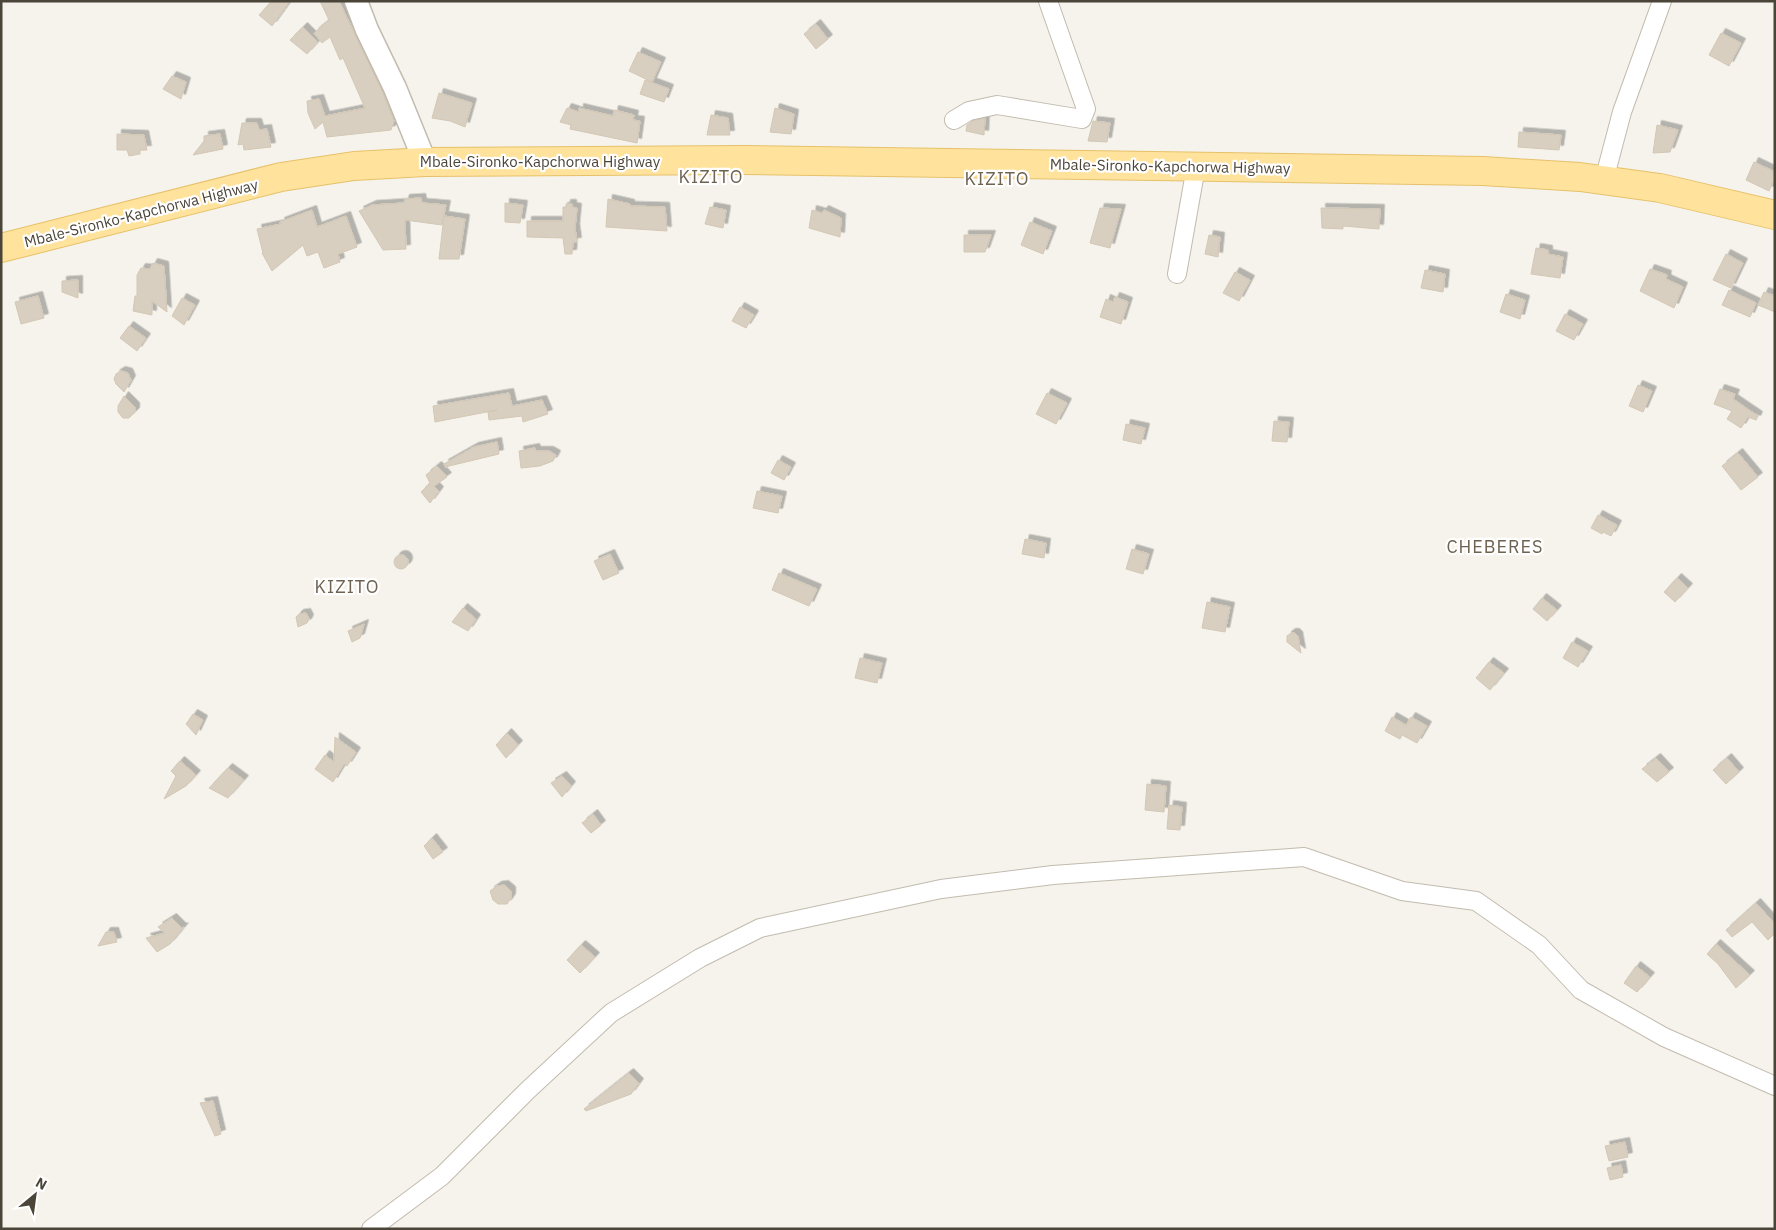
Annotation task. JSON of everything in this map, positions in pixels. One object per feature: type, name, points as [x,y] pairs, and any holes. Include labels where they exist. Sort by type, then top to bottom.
[{"type":"main road","name":"Mbale-Sironko-Kapchorwa Highway","points":[[1,248],[281,177],[354,166],[425,162],[742,160],[1483,171],[1580,177],[1660,188],[1775,215]]},
{"type":"street","points":[[356,1],[367,30],[395,88],[425,162]]},
{"type":"street","points":[[954,120],[969,111],[996,105],[1082,119],[1086,109],[1048,1]]},
{"type":"street","points":[[1604,180],[1622,112],[1662,1]]},
{"type":"street","points":[[1177,274],[1196,167]]},
{"type":"street","points":[[371,1229],[442,1176],[528,1090],[611,1013],[700,958],[760,928],[941,889],[1053,875],[1304,857],[1402,891],[1476,901],[1539,945],[1581,990],[1664,1037],[1775,1086]]},
{"type":"building","points":[[272,1],[290,1],[272,26],[259,15]]},
{"type":"building","points":[[320,1],[339,1],[383,93],[394,121],[391,130],[327,137],[323,122],[315,129],[308,113],[307,101],[319,99],[325,116],[365,108],[343,58],[340,60],[330,37],[322,43],[314,33],[329,20]]},
{"type":"building","points":[[816,24],[828,39],[816,49],[804,34]]},
{"type":"building","points":[[303,27],[318,42],[307,54],[290,40]]},
{"type":"building","points":[[1721,33],[1741,43],[1729,66],[1709,55]]},
{"type":"building","points":[[638,52],[661,62],[652,82],[629,71]]},
{"type":"building","points":[[172,76],[186,82],[181,99],[163,89]]},
{"type":"building","points":[[645,80],[669,89],[664,102],[640,94]]},
{"type":"building","points":[[439,93],[472,103],[465,127],[450,121],[432,118]]},
{"type":"building","points":[[567,108],[579,112],[579,108],[613,116],[614,110],[634,115],[633,120],[640,121],[637,143],[570,129],[571,125],[560,122]]},
{"type":"building","points":[[775,108],[794,114],[791,134],[770,132]]},
{"type":"building","points":[[711,115],[728,118],[730,135],[707,135]]},
{"type":"building","points":[[985,118],[984,135],[966,131],[967,125],[973,121]]},
{"type":"building","points":[[1093,121],[1110,123],[1107,142],[1088,141]]},
{"type":"building","points":[[242,123],[257,123],[259,130],[267,129],[271,147],[244,150],[243,144],[238,145]]},
{"type":"building","points":[[1657,125],[1678,130],[1670,152],[1653,153]]},
{"type":"building","points":[[1519,132],[1561,135],[1559,150],[1518,147]]},
{"type":"building","points":[[117,134],[144,135],[147,150],[140,150],[140,154],[129,156],[127,150],[117,150]]},
{"type":"building","points":[[220,134],[223,149],[193,155],[204,141],[204,136]]},
{"type":"building","points":[[1754,162],[1775,172],[1775,178],[1769,191],[1746,180]]},
{"type":"building","points":[[421,198],[422,203],[446,205],[442,225],[405,220],[406,249],[383,250],[359,211],[372,205],[404,203],[405,199]]},
{"type":"building","points":[[608,199],[630,204],[630,206],[665,207],[667,231],[606,227]]},
{"type":"building","points":[[505,203],[523,205],[520,223],[505,222]]},
{"type":"building","points":[[566,204],[572,204],[572,207],[577,208],[575,228],[577,242],[573,242],[572,254],[565,254],[563,238],[527,237],[527,221],[563,221],[563,207],[566,207]]},
{"type":"building","points":[[710,207],[726,210],[723,228],[705,224]]},
{"type":"building","points":[[1100,208],[1121,209],[1110,248],[1090,243]]},
{"type":"building","points":[[1321,208],[1380,209],[1379,229],[1343,226],[1343,229],[1322,228]]},
{"type":"building","points":[[312,210],[317,227],[346,216],[357,247],[338,254],[340,262],[324,268],[318,252],[307,256],[303,245],[272,271],[262,253],[257,229],[281,224],[280,222]]},
{"type":"building","points":[[812,210],[822,213],[824,210],[841,218],[840,237],[809,228]]},
{"type":"building","points":[[444,216],[465,219],[459,259],[439,259]]},
{"type":"building","points":[[1030,222],[1052,231],[1043,254],[1021,245]]},
{"type":"building","points":[[964,235],[991,235],[985,252],[964,252]]},
{"type":"building","points":[[1209,235],[1220,237],[1218,257],[1205,254]]},
{"type":"building","points":[[1536,248],[1548,250],[1548,254],[1563,257],[1560,278],[1531,274]]},
{"type":"building","points":[[1726,254],[1743,263],[1731,288],[1713,280]]},
{"type":"building","points":[[153,263],[164,266],[167,312],[152,301],[152,315],[133,311],[135,296],[137,296],[137,275],[141,268],[150,269]]},
{"type":"building","points":[[1650,269],[1667,275],[1666,279],[1683,287],[1674,308],[1640,291]]},
{"type":"building","points":[[1425,270],[1445,274],[1443,292],[1421,288]]},
{"type":"building","points":[[1235,272],[1250,280],[1239,301],[1223,293]]},
{"type":"building","points":[[78,280],[78,298],[62,292],[62,281]]},
{"type":"building","points":[[1729,290],[1756,303],[1750,317],[1722,305]]},
{"type":"building","points":[[1764,292],[1775,296],[1775,312],[1758,305]]},
{"type":"building","points":[[1506,294],[1525,300],[1520,319],[1500,312]]},
{"type":"building","points":[[38,296],[44,318],[21,324],[15,302]]},
{"type":"building","points":[[1115,297],[1128,302],[1121,324],[1100,317],[1106,299],[1113,302]]},
{"type":"building","points":[[182,298],[195,305],[184,325],[172,316]]},
{"type":"building","points":[[740,307],[754,315],[746,328],[732,321]]},
{"type":"building","points":[[1565,314],[1583,324],[1574,340],[1556,331]]},
{"type":"building","points":[[129,326],[146,338],[137,351],[120,338]]},
{"type":"building","points":[[121,371],[128,373],[131,380],[124,392],[114,379],[116,374]]},
{"type":"building","points":[[1638,385],[1652,391],[1643,412],[1629,406]]},
{"type":"building","points":[[1720,389],[1735,394],[1733,399],[1758,416],[1756,420],[1748,417],[1741,428],[1727,419],[1732,411],[1714,404]]},
{"type":"building","points":[[509,393],[512,406],[542,400],[548,414],[523,422],[522,416],[489,420],[488,412],[497,410],[435,422],[433,406]]},
{"type":"building","points":[[1047,393],[1067,403],[1056,424],[1036,414]]},
{"type":"building","points":[[124,396],[135,407],[135,412],[129,418],[123,418],[118,412],[118,406]]},
{"type":"building","points":[[1274,421],[1289,422],[1287,442],[1272,441]]},
{"type":"building","points":[[1126,424],[1145,428],[1141,444],[1123,440]]},
{"type":"building","points":[[497,442],[499,454],[445,467],[444,464],[474,447]]},
{"type":"building","points":[[535,448],[536,451],[549,451],[556,455],[553,461],[540,466],[521,468],[519,451]]},
{"type":"building","points":[[1738,453],[1758,477],[1741,490],[1722,466]]},
{"type":"building","points":[[778,460],[791,467],[784,480],[771,473]]},
{"type":"building","points":[[437,466],[447,477],[434,486],[439,491],[430,503],[421,492],[430,483],[426,475]]},
{"type":"building","points":[[757,491],[782,496],[778,513],[753,508]]},
{"type":"building","points":[[1598,515],[1617,525],[1611,536],[1591,528]]},
{"type":"building","points":[[1025,539],[1046,543],[1044,558],[1022,554]]},
{"type":"building","points":[[1132,549],[1149,554],[1143,574],[1126,569]]},
{"type":"building","points":[[610,554],[619,573],[603,580],[594,561]]},
{"type":"building","points":[[401,555],[406,557],[408,562],[406,567],[401,569],[396,567],[394,562],[396,557]]},
{"type":"building","points":[[779,573],[817,589],[809,606],[772,590]]},
{"type":"building","points":[[1677,578],[1688,588],[1675,602],[1664,592]]},
{"type":"building","points":[[1542,598],[1557,610],[1547,621],[1533,609]]},
{"type":"building","points":[[1207,602],[1230,607],[1225,632],[1202,628]]},
{"type":"building","points":[[463,608],[476,619],[468,631],[452,622]]},
{"type":"building","points":[[306,613],[309,619],[307,623],[298,627],[296,617],[299,614]]},
{"type":"building","points":[[364,624],[360,638],[352,642],[348,631]]},
{"type":"building","points":[[1295,633],[1298,636],[1301,653],[1287,642],[1287,636]]},
{"type":"building","points":[[1572,642],[1588,651],[1578,667],[1563,658]]},
{"type":"building","points":[[860,658],[882,663],[877,683],[855,678]]},
{"type":"building","points":[[1489,662],[1504,673],[1490,690],[1476,678]]},
{"type":"building","points":[[193,714],[203,720],[196,735],[186,724]]},
{"type":"building","points":[[1392,717],[1406,725],[1411,717],[1427,726],[1417,743],[1402,735],[1400,739],[1385,731]]},
{"type":"building","points":[[507,733],[518,745],[506,758],[496,745]]},
{"type":"building","points":[[335,737],[356,752],[347,766],[344,764],[333,782],[315,769],[325,755],[334,762]]},
{"type":"building","points":[[1656,758],[1669,772],[1657,782],[1642,769]]},
{"type":"building","points":[[1727,758],[1739,772],[1726,784],[1713,770]]},
{"type":"building","points":[[180,761],[196,775],[186,786],[164,799],[176,776],[171,771]]},
{"type":"building","points":[[228,768],[244,780],[228,798],[209,788]]},
{"type":"building","points":[[562,776],[571,786],[562,797],[551,783]]},
{"type":"building","points":[[1147,784],[1166,786],[1164,812],[1145,810]]},
{"type":"building","points":[[1169,805],[1182,807],[1180,830],[1167,829]]},
{"type":"building","points":[[593,814],[601,825],[591,833],[582,823]]},
{"type":"building","points":[[432,838],[443,852],[433,859],[424,846]]},
{"type":"building","points":[[504,885],[511,891],[511,898],[507,904],[498,904],[493,900],[490,891],[497,886]]},
{"type":"building","points":[[1756,903],[1775,924],[1775,933],[1768,940],[1752,922],[1732,937],[1726,930]]},
{"type":"building","points":[[172,918],[182,928],[184,927],[170,944],[157,952],[146,938],[165,933],[158,927]]},
{"type":"building","points":[[106,932],[114,932],[117,942],[98,946]]},
{"type":"building","points":[[1716,944],[1750,975],[1736,988],[1718,964],[1707,954]]},
{"type":"building","points":[[581,945],[595,957],[580,973],[567,960]]},
{"type":"building","points":[[1636,966],[1650,977],[1637,992],[1624,983]]},
{"type":"building","points":[[629,1073],[639,1083],[631,1094],[586,1111],[584,1109]]},
{"type":"building","points":[[213,1101],[221,1134],[215,1136],[200,1103]]},
{"type":"building","points":[[1625,1142],[1628,1157],[1609,1161],[1605,1146]]},
{"type":"building","points":[[1621,1165],[1623,1177],[1610,1180],[1607,1168]]},
{"type":"district","name":"KIZITO","points":[[711,176]]},
{"type":"district","name":"KIZITO","points":[[997,178]]},
{"type":"district","name":"CHEBERES","points":[[1495,546]]},
{"type":"district","name":"KIZITO","points":[[347,586]]}]
